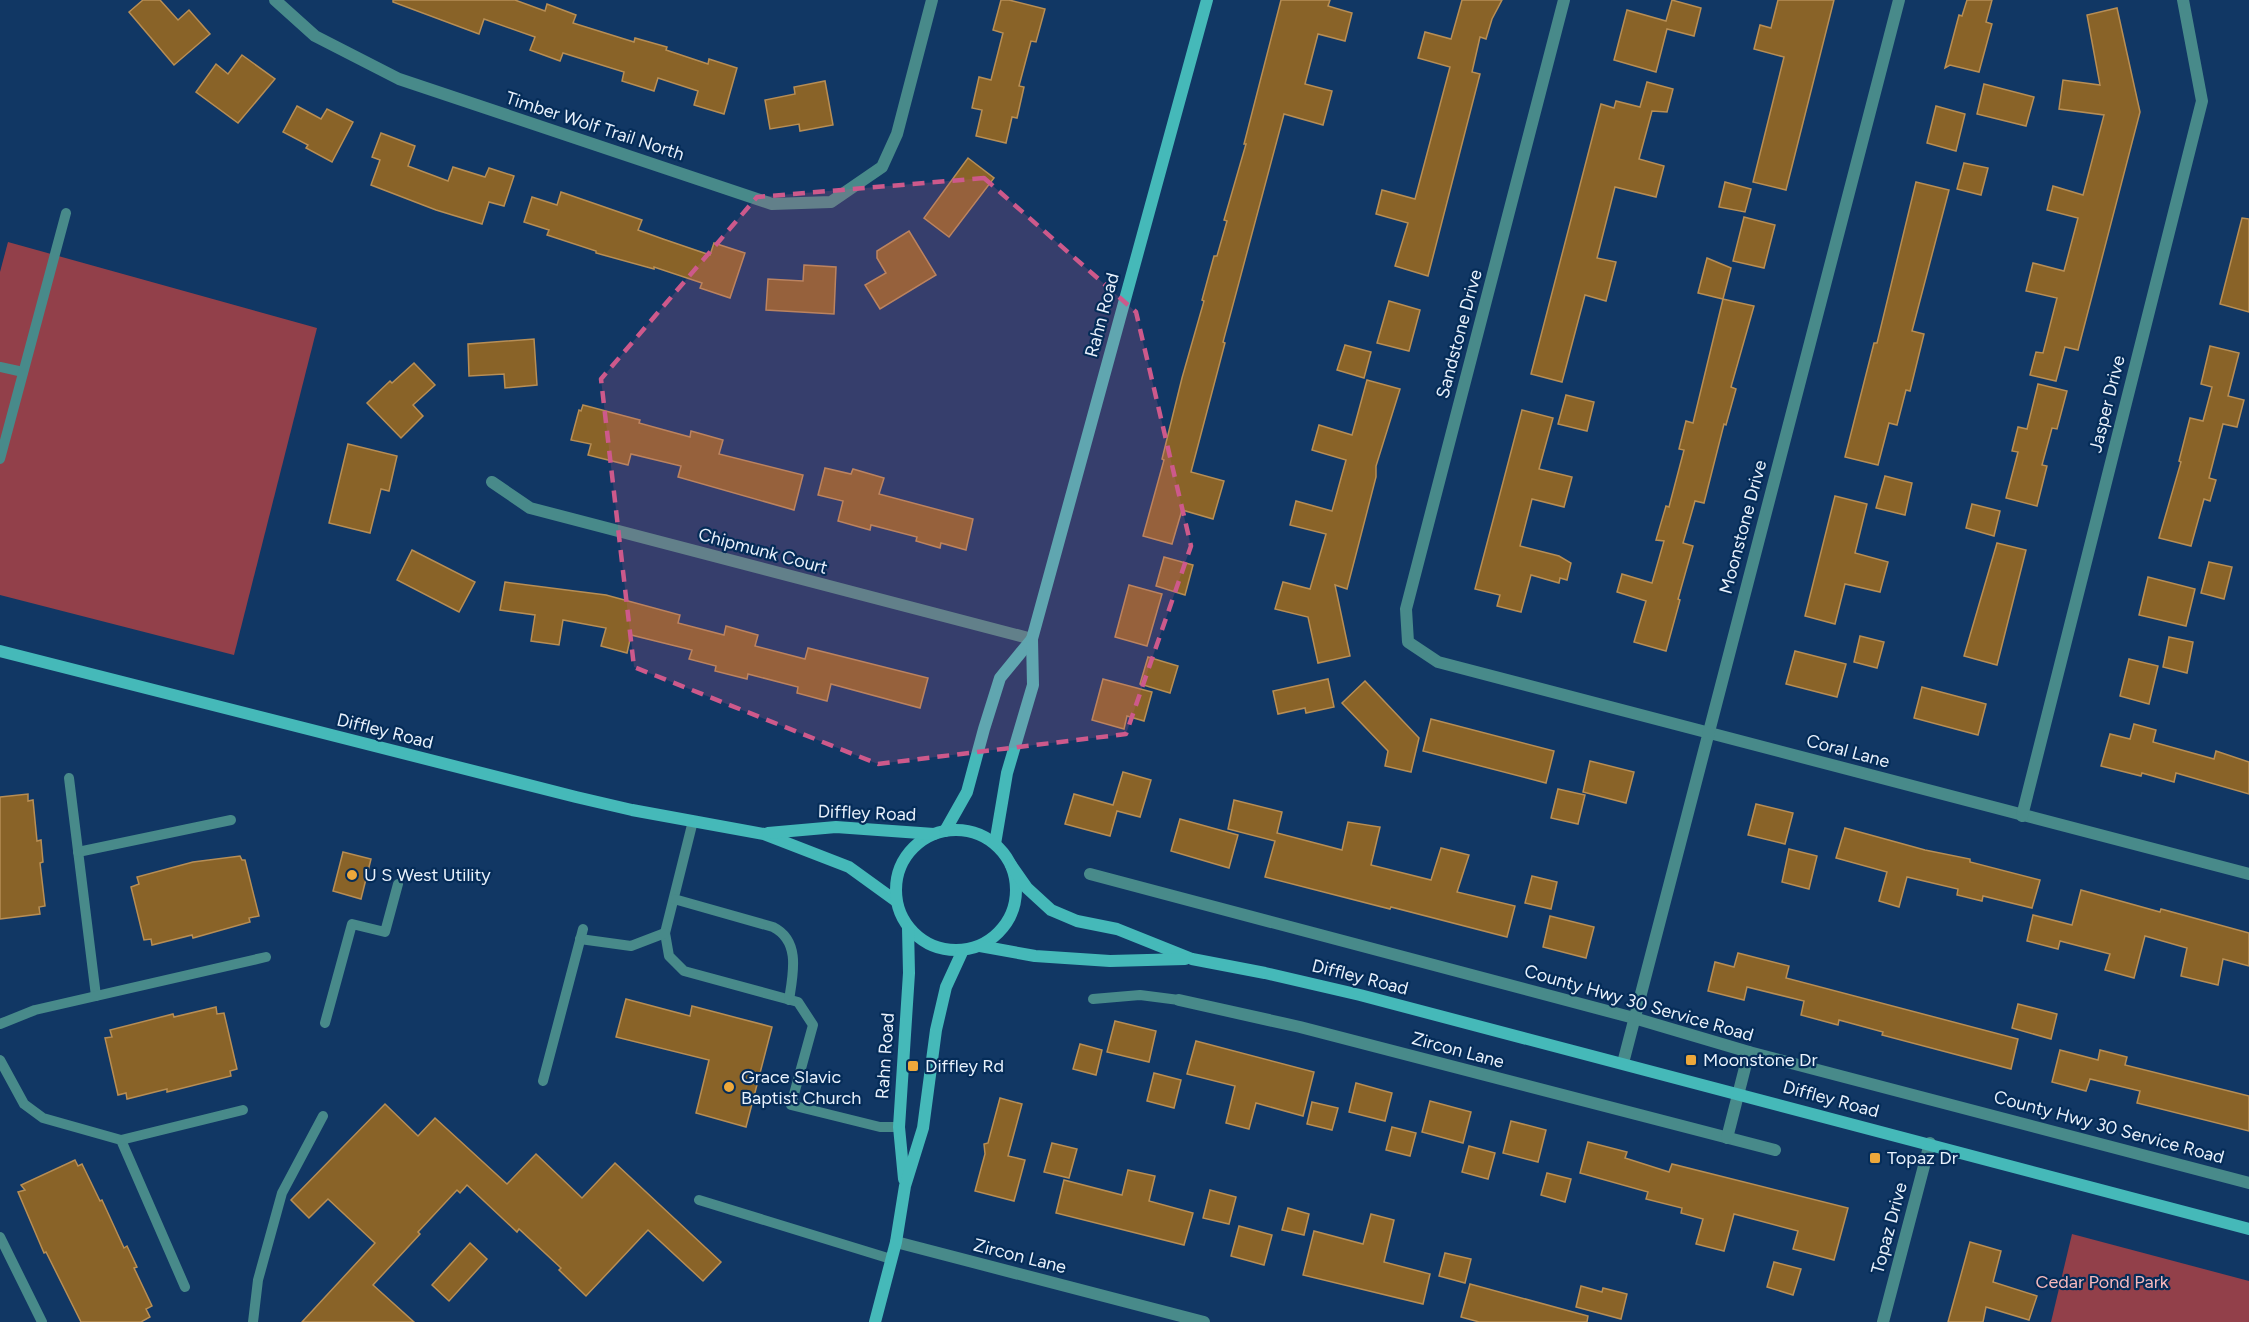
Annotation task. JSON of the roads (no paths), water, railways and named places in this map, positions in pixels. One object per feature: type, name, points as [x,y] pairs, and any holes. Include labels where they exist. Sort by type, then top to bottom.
[{"type":"main road","name":"Rahn Road","points":[[995,844],[1007,773],[1033,685],[1032,639],[1207,0]]},
{"type":"main road","name":"Rahn Road","points":[[939,832],[967,792],[1000,678],[1032,639]]},
{"type":"main road","name":"Diffley Road","points":[[0,651],[565,795],[764,834],[849,867],[896,901]]},
{"type":"main road","name":"Diffley Road","points":[[764,834],[836,827],[939,832]]},
{"type":"main road","points":[[962,830],[980,834],[995,844],[1011,865],[1016,884],[1015,903],[1008,921],[996,936],[980,946],[963,950],[942,949],[923,941],[908,928],[900,915],[896,901],[896,880],[903,861],[916,844],[939,832],[962,830]]},
{"type":"main road","name":"Diffley Road","points":[[1011,865],[1027,888],[1051,910],[1077,921],[1117,929],[1192,959],[1360,995],[1930,1143],[2249,1229]]},
{"type":"main road","name":"Rahn Road","points":[[905,1186],[898,1127],[909,973],[908,928]]},
{"type":"main road","name":"Diffley Road","points":[[980,946],[1035,956],[1110,961],[1192,959]]},
{"type":"main road","name":"Rahn Road","points":[[875,1322],[896,1242],[905,1186],[923,1128],[936,1030],[945,993],[963,950]]},
{"type":"street","name":"Timber Wolf Trail North","points":[[275,0],[315,36],[399,79],[771,204],[831,202],[882,167],[897,134],[932,0]]},
{"type":"street","name":"Sandstone Drive","points":[[1438,663],[1408,642],[1406,609],[1564,0]]},
{"type":"street","name":"Moonstone Drive","points":[[1623,1063],[1899,0]]},
{"type":"street","name":"Jasper Drive","points":[[2022,816],[2202,101],[2183,0]]},
{"type":"street","name":"Chipmunk Court","points":[[492,482],[530,508],[1032,639]]},
{"type":"street","name":"Coral Lane","points":[[1438,663],[2249,874]]},
{"type":"street","name":"County Hwy 30 Service Road","points":[[1090,874],[1634,1018],[1749,1052],[2249,1183]]},
{"type":"street","name":"Zircon Lane","points":[[1179,1000],[1300,1027],[1775,1150]]},
{"type":"street","points":[[1727,1138],[1749,1052]]},
{"type":"street","name":"Topaz Drive","points":[[1883,1322],[1930,1143]]},
{"type":"street","name":"Zircon Lane","points":[[896,1242],[1204,1322]]},
{"type":"lane","points":[[0,459],[66,213]]},
{"type":"lane","points":[[0,367],[23,372]]},
{"type":"lane","points":[[69,778],[96,996]]},
{"type":"lane","points":[[78,852],[231,820]]},
{"type":"lane","points":[[693,821],[665,933],[669,956],[684,971],[798,1002],[813,1025],[791,1105],[880,1127],[898,1127]]},
{"type":"lane","points":[[325,1023],[352,924],[385,932],[398,884]]},
{"type":"lane","points":[[674,899],[781,931],[791,945],[794,963],[789,1000]]},
{"type":"lane","points":[[543,1081],[581,934],[631,946],[665,933]]},
{"type":"lane","points":[[0,1024],[35,1010],[266,957]]},
{"type":"lane","points":[[1093,999],[1140,995],[1179,1000]]},
{"type":"lane","points":[[0,1060],[24,1104],[43,1118],[121,1140],[243,1110]]},
{"type":"lane","points":[[253,1322],[258,1280],[282,1193],[322,1116]]},
{"type":"lane","points":[[121,1140],[185,1287]]},
{"type":"lane","points":[[699,1200],[891,1259]]},
{"type":"lane","points":[[0,1237],[42,1322]]},
{"type":"place","name":"U S West Utility","points":[[352,875]]},
{"type":"place","name":"Moonstone Dr","points":[[1691,1060]]},
{"type":"place","name":"Diffley Rd","points":[[913,1066]]},
{"type":"place","name":"Grace Slavic Baptist Church","points":[[729,1087]]},
{"type":"place","name":"Topaz Dr","points":[[1875,1158]]},
{"type":"park label","name":"Cedar Pond Park","points":[[2102,1282]]}]
